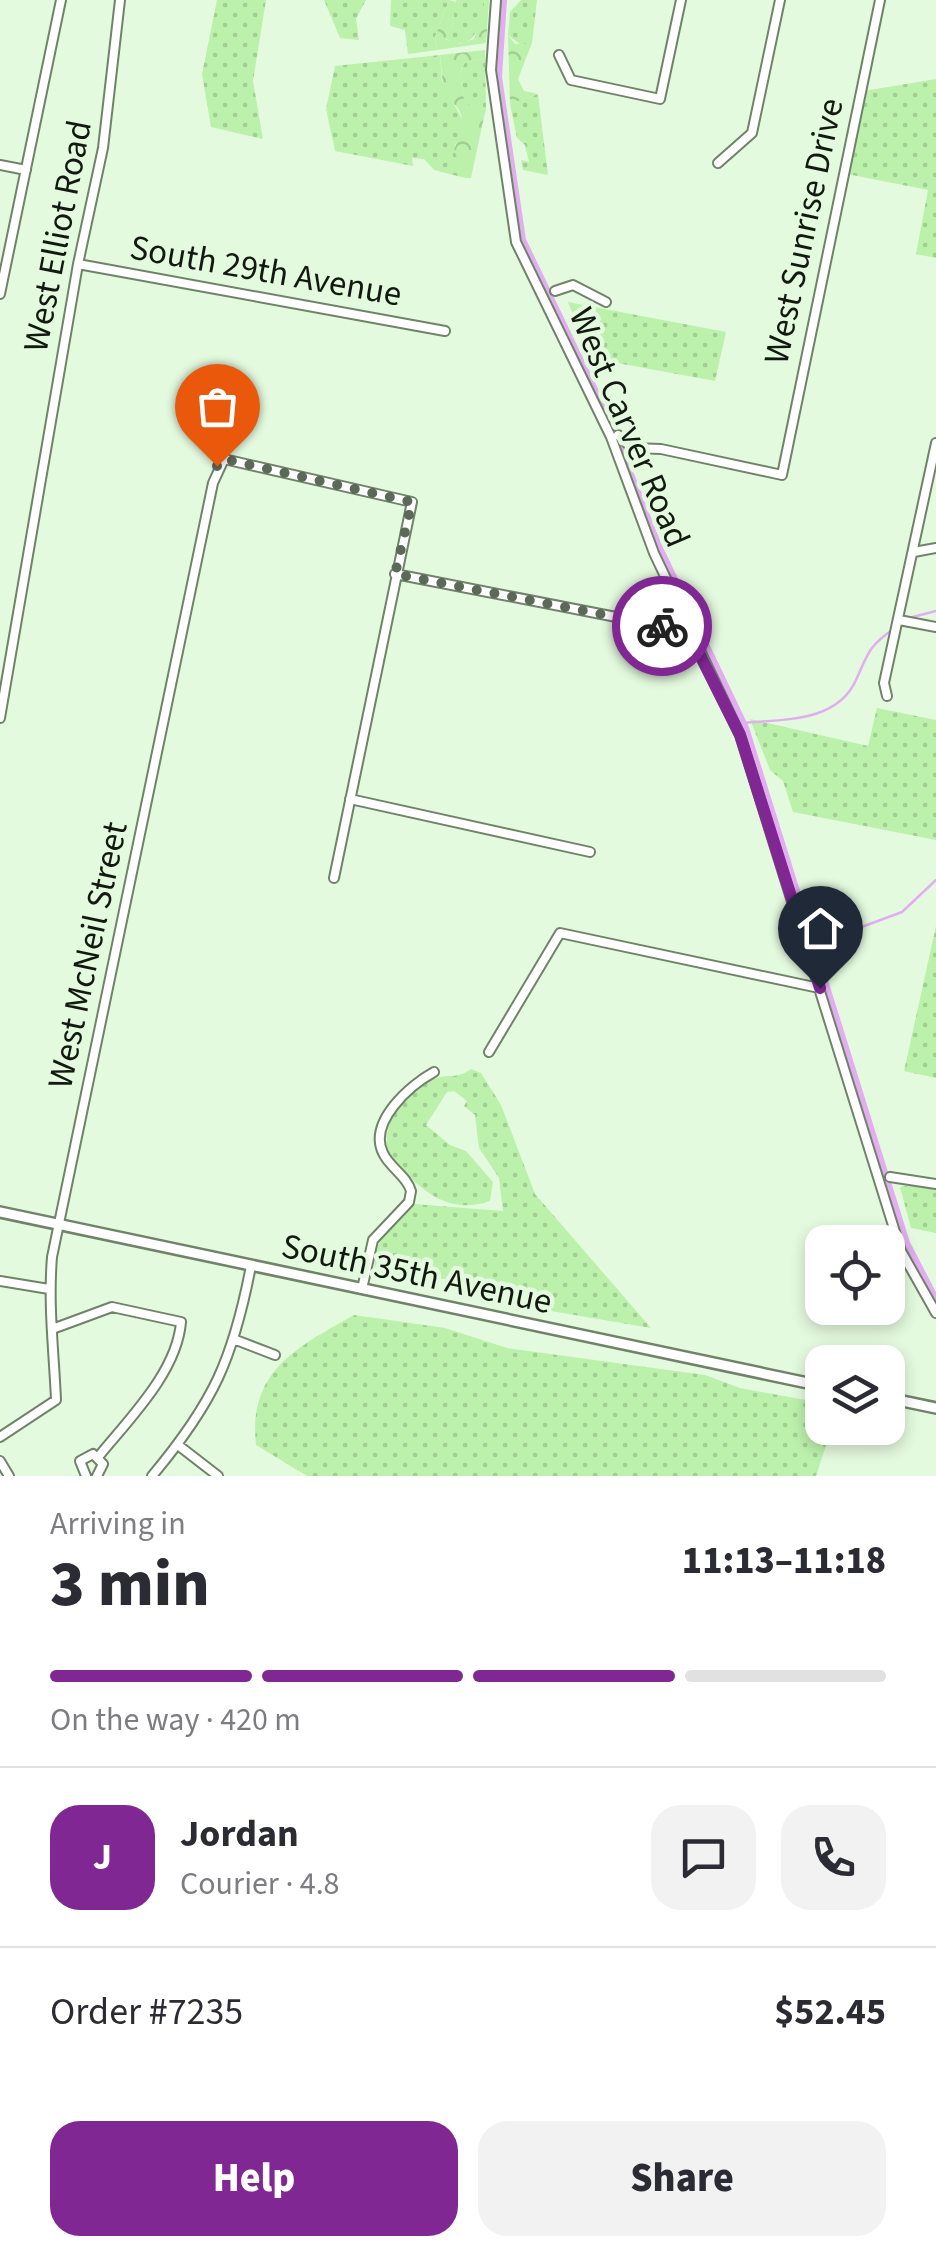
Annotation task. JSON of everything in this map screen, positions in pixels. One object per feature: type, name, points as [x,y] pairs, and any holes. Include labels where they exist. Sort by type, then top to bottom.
[{"type":"street","points":[[0,294],[61,0]]},
{"type":"street","name":"West Elliot Road","points":[[0,718],[78,264],[106,134],[120,0]]},
{"type":"street","name":"West Carver Road","points":[[496,0],[490,70],[516,242],[611,437],[688,631],[740,735],[901,1251],[936,1314]]},
{"type":"street","points":[[558,55],[564,73],[572,80],[660,99],[681,0]]},
{"type":"street","points":[[718,163],[752,133],[780,0]]},
{"type":"street","name":"West Sunrise Drive","points":[[618,435],[632,448],[661,449],[782,474],[880,0]]},
{"type":"street","points":[[0,165],[26,170]]},
{"type":"street","name":"South 29th Avenue","points":[[78,264],[444,331]]},
{"type":"street","points":[[555,291],[573,285],[606,302]]},
{"type":"street","points":[[887,696],[884,683],[936,443]]},
{"type":"street","name":"West McNeil Street","points":[[0,1437],[56,1400],[51,1356],[55,1328],[49,1289],[58,1225],[213,483],[224,459],[412,502],[395,574]]},
{"type":"street","points":[[914,552],[936,548]]},
{"type":"street","points":[[334,878],[395,574],[688,631]]},
{"type":"street","points":[[899,620],[936,628]]},
{"type":"street","points":[[350,799],[590,852]]},
{"type":"street","points":[[490,1052],[560,933],[820,988]]},
{"type":"street","points":[[362,1290],[373,1240],[409,1202],[411,1191],[384,1156],[380,1132],[405,1093],[434,1072]]},
{"type":"street","points":[[890,1177],[936,1184]]},
{"type":"street","name":"South 35th Avenue","points":[[0,1212],[805,1382]]},
{"type":"street","points":[[152,1476],[212,1396],[236,1340],[252,1266]]},
{"type":"street","points":[[0,1281],[49,1289]]},
{"type":"street","points":[[55,1328],[112,1307],[180,1322],[180,1334],[166,1365],[99,1456],[82,1458],[80,1469],[85,1476]]},
{"type":"street","points":[[236,1340],[275,1355]]},
{"type":"street","points":[[905,1402],[936,1408]]},
{"type":"street","points":[[178,1445],[218,1476]]},
{"type":"street","points":[[99,1456],[103,1464],[100,1475]]},
{"type":"street","points":[[0,1461],[10,1476]]},
{"type":"green space","points":[[217,0],[266,0],[253,81],[263,139],[211,127],[202,74]]},
{"type":"green space","points":[[324,0],[366,0],[356,19],[359,40],[340,38]]},
{"type":"green space","points":[[391,0],[449,0],[435,37],[437,50],[408,54],[405,30],[390,26]]},
{"type":"green space","points":[[449,0],[456,2],[452,28],[445,39],[460,44],[474,39],[485,0],[489,0],[486,43],[437,50],[435,37]]},
{"type":"green space","points":[[456,0],[485,0],[474,35],[463,43],[445,38],[452,28]]},
{"type":"green space","points":[[521,0],[537,0],[532,43],[521,45],[508,35],[510,12]]},
{"type":"green space","points":[[508,35],[515,44],[532,43],[518,79],[524,91],[538,94],[510,104]]},
{"type":"green space","points":[[485,50],[485,59],[465,62],[460,72],[464,100],[484,117],[471,178],[465,178],[454,150],[461,114],[444,95],[440,55]]},
{"type":"green space","points":[[440,55],[442,82],[462,119],[464,134],[455,145],[465,178],[434,170],[424,159],[412,158],[413,166],[335,151],[326,109],[335,66]]},
{"type":"green space","points":[[485,59],[484,117],[464,101],[460,73],[465,62]]},
{"type":"green space","points":[[936,79],[936,258],[916,254],[928,190],[847,174],[864,91]]},
{"type":"green space","points":[[538,94],[548,175],[523,170],[521,160],[529,162],[525,145],[517,138],[510,104]]},
{"type":"green space","points":[[568,302],[726,332],[715,381],[590,358]]},
{"type":"green space","points":[[877,708],[936,720],[936,840],[793,812],[783,781],[770,770],[750,719],[868,746]]},
{"type":"green space","points":[[936,926],[936,1078],[904,1071]]},
{"type":"green space","points":[[471,1069],[481,1073],[501,1105],[535,1194],[651,1328],[539,1309],[478,1280],[375,1277],[376,1253],[383,1235],[414,1204],[503,1211],[499,1178],[479,1148],[475,1115],[464,1106],[467,1101],[454,1091],[447,1092],[426,1125],[450,1145],[466,1151],[493,1182],[490,1201],[459,1205],[445,1201],[420,1187],[388,1154],[391,1119],[404,1099],[423,1084]]},
{"type":"green space","points":[[900,1187],[936,1189],[936,1233],[911,1228]]},
{"type":"green space","points":[[354,1315],[445,1328],[507,1348],[705,1375],[740,1388],[805,1400],[805,1445],[826,1445],[816,1476],[307,1476],[256,1445],[256,1419],[269,1379],[296,1350]]},
{"type":"waterway","points":[[503,0],[498,77],[522,240],[613,429]]},
{"type":"waterway","points":[[619,446],[658,546],[745,728],[906,1243],[936,1301]]},
{"type":"waterway","points":[[909,618],[936,611]]},
{"type":"waterway","points":[[743,723],[807,716],[836,704],[856,680],[873,646],[892,630]]},
{"type":"waterway","points":[[811,935],[832,938],[902,912],[936,880]]},
{"type":"way so far","points":[[217,466],[224,459],[412,502],[395,574],[662,626]]},
{"type":"route","points":[[662,626],[688,631],[740,735],[820,988]]}]
